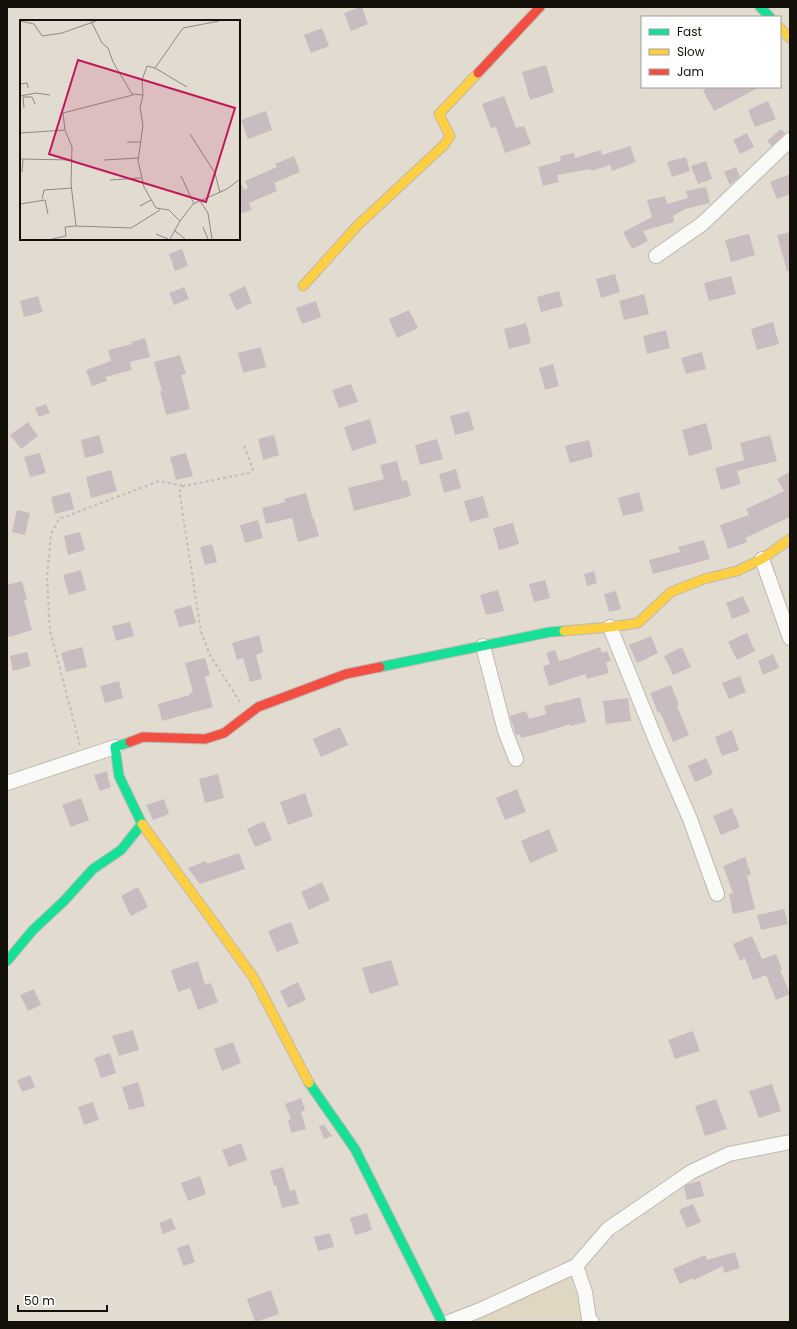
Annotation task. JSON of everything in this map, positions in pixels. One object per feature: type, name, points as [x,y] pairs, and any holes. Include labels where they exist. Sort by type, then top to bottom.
[{"type":"street","points":[[304,286],[357,226],[444,145],[450,136],[439,114],[540,7]]},
{"type":"street","points":[[760,7],[769,16]]},
{"type":"street","points":[[781,29],[790,38]]},
{"type":"street","points":[[656,256],[702,224],[790,140]]},
{"type":"street","points":[[7,783],[115,748],[143,737],[205,739],[224,732],[258,707],[346,674],[550,632],[610,628],[638,623],[672,592],[704,579],[737,571],[762,560],[790,539]]},
{"type":"street","points":[[762,560],[790,638]]},
{"type":"street","points":[[610,628],[690,819],[717,894]]},
{"type":"street","points":[[483,646],[506,730],[516,759]]},
{"type":"street","points":[[115,748],[119,776],[142,824],[254,978],[307,1080],[355,1149],[442,1322]]},
{"type":"street","points":[[7,961],[32,930],[64,901],[93,869],[120,850],[142,824]]},
{"type":"street","points":[[449,1322],[480,1310],[576,1266],[608,1229],[691,1172],[729,1154],[789,1145]]},
{"type":"street","points":[[576,1266],[585,1292],[590,1319],[592,1322]]},
{"type":"path","points":[[83,758],[50,631],[47,577],[51,534],[59,519],[159,481],[184,486],[249,473],[252,470],[252,467],[244,445]]},
{"type":"path","points":[[184,486],[180,489],[180,496],[201,632],[210,656],[248,715]]},
{"type":"shaded area","points":[[568,1270],[585,1322],[470,1322]]},
{"type":"building","points":[[362,7],[368,24],[351,31],[344,13]]},
{"type":"building","points":[[322,28],[329,46],[311,53],[304,35]]},
{"type":"building","points":[[546,65],[554,92],[530,100],[522,72]]},
{"type":"building","points":[[707,88],[758,88],[714,111],[703,90]]},
{"type":"building","points":[[504,96],[516,128],[524,126],[531,144],[505,153],[496,127],[491,128],[482,104]]},
{"type":"building","points":[[768,101],[776,119],[755,127],[748,110]]},
{"type":"building","points":[[266,111],[272,130],[248,139],[241,120]]},
{"type":"building","points":[[781,129],[785,133],[772,146],[767,141]]},
{"type":"building","points":[[747,133],[754,147],[740,154],[733,140]]},
{"type":"building","points":[[630,146],[636,162],[612,171],[610,165],[591,171],[591,169],[557,175],[559,182],[543,186],[538,167],[561,161],[560,156],[574,153],[575,158],[601,150],[602,155]]},
{"type":"building","points":[[294,156],[300,172],[274,183],[277,191],[249,203],[252,210],[240,214],[240,181],[244,190],[248,188],[245,181],[277,167],[275,164]]},
{"type":"building","points":[[686,157],[690,171],[672,177],[667,162]]},
{"type":"building","points":[[706,161],[712,179],[698,184],[691,166]]},
{"type":"building","points":[[736,167],[740,176],[730,185],[724,172]]},
{"type":"building","points":[[790,174],[790,194],[777,199],[770,182]]},
{"type":"building","points":[[706,187],[710,203],[685,209],[673,216],[674,222],[643,231],[648,241],[632,249],[623,232],[652,217],[647,200],[665,196],[667,204],[688,198],[686,191]]},
{"type":"building","points":[[790,232],[790,271],[787,271],[777,235]]},
{"type":"building","points":[[749,234],[755,255],[731,262],[725,240]]},
{"type":"building","points":[[182,249],[188,266],[175,271],[169,254]]},
{"type":"building","points":[[615,274],[620,292],[601,298],[596,279]]},
{"type":"building","points":[[731,276],[736,294],[709,301],[704,283]]},
{"type":"building","points":[[245,286],[252,303],[236,310],[229,294]]},
{"type":"building","points":[[184,287],[189,299],[174,305],[169,293]]},
{"type":"building","points":[[559,291],[563,306],[541,312],[537,297]]},
{"type":"building","points":[[644,294],[649,314],[624,320],[619,301]]},
{"type":"building","points":[[38,296],[43,312],[24,317],[20,301]]},
{"type":"building","points":[[316,301],[321,317],[302,324],[296,308]]},
{"type":"building","points":[[409,310],[418,328],[397,338],[389,319]]},
{"type":"building","points":[[773,322],[779,344],[757,350],[751,329]]},
{"type":"building","points":[[526,323],[531,343],[509,349],[504,329]]},
{"type":"building","points":[[666,330],[670,348],[647,354],[643,336]]},
{"type":"building","points":[[145,338],[150,357],[130,362],[132,370],[105,377],[107,381],[92,386],[86,370],[111,361],[108,350],[132,344],[131,342]]},
{"type":"building","points":[[261,347],[266,367],[243,373],[238,353]]},
{"type":"building","points":[[702,352],[706,369],[686,374],[681,358]]},
{"type":"building","points":[[180,355],[186,374],[181,375],[190,409],[166,415],[160,391],[162,391],[154,362]]},
{"type":"building","points":[[553,364],[559,386],[545,390],[539,368]]},
{"type":"building","points":[[351,384],[358,402],[339,408],[332,390]]},
{"type":"building","points":[[46,404],[50,413],[39,417],[35,408]]},
{"type":"building","points":[[469,411],[474,430],[455,435],[450,416]]},
{"type":"building","points":[[370,419],[377,443],[352,451],[344,427]]},
{"type":"building","points":[[28,422],[38,436],[21,449],[10,435]]},
{"type":"building","points":[[706,423],[713,449],[689,456],[682,430]]},
{"type":"building","points":[[99,435],[104,453],[85,458],[81,440]]},
{"type":"building","points":[[274,435],[279,455],[263,460],[258,439]]},
{"type":"building","points":[[770,435],[777,461],[737,471],[741,484],[721,490],[715,468],[744,460],[740,443]]},
{"type":"building","points":[[437,439],[443,459],[420,465],[415,445]]},
{"type":"building","points":[[589,440],[593,457],[570,463],[565,446]]},
{"type":"building","points":[[40,453],[46,473],[30,477],[24,457]]},
{"type":"building","points":[[186,453],[193,476],[176,480],[170,457]]},
{"type":"building","points":[[397,461],[402,481],[407,480],[411,496],[354,511],[348,488],[384,479],[380,465]]},
{"type":"building","points":[[456,469],[461,488],[444,493],[439,474]]},
{"type":"building","points":[[111,470],[117,491],[91,498],[86,477]]},
{"type":"building","points":[[790,472],[790,517],[745,538],[747,542],[728,549],[720,525],[749,515],[746,509],[784,491],[777,479]]},
{"type":"building","points":[[70,492],[74,509],[55,514],[51,497]]},
{"type":"building","points":[[639,492],[644,511],[623,516],[618,498]]},
{"type":"building","points":[[306,493],[319,536],[298,542],[292,518],[266,524],[262,508],[285,502],[284,499]]},
{"type":"building","points":[[483,496],[489,517],[470,522],[464,501]]},
{"type":"building","points":[[17,510],[30,513],[25,535],[12,532]]},
{"type":"building","points":[[258,520],[263,538],[245,543],[240,525]]},
{"type":"building","points":[[513,523],[519,544],[499,550],[493,528]]},
{"type":"building","points":[[80,532],[85,550],[68,555],[64,536]]},
{"type":"building","points":[[704,540],[710,559],[653,574],[649,560],[680,552],[678,547]]},
{"type":"building","points":[[212,544],[217,562],[205,565],[200,547]]},
{"type":"building","points":[[81,570],[86,590],[69,595],[63,575]]},
{"type":"building","points":[[594,571],[597,583],[587,586],[584,574]]},
{"type":"building","points":[[545,580],[550,598],[534,602],[529,584]]},
{"type":"building","points":[[22,581],[27,600],[24,600],[32,630],[9,637],[7,628],[7,585]]},
{"type":"building","points":[[498,590],[504,611],[486,615],[480,595]]},
{"type":"building","points":[[616,591],[621,609],[609,612],[604,594]]},
{"type":"building","points":[[743,596],[750,612],[732,619],[726,603]]},
{"type":"building","points":[[191,605],[196,623],[179,627],[174,610]]},
{"type":"building","points":[[130,622],[134,636],[116,641],[112,626]]},
{"type":"building","points":[[747,633],[755,651],[737,660],[728,642]]},
{"type":"building","points":[[259,635],[263,652],[256,655],[262,679],[250,682],[243,658],[237,660],[232,643]]},
{"type":"building","points":[[651,636],[658,653],[637,663],[629,645]]},
{"type":"building","points":[[82,647],[87,667],[66,672],[61,653]]},
{"type":"building","points":[[600,647],[602,653],[607,651],[611,661],[606,662],[609,673],[587,679],[585,674],[549,686],[543,666],[550,664],[546,653],[555,650],[559,661]]},
{"type":"building","points":[[682,647],[691,667],[673,675],[664,656]]},
{"type":"building","points":[[27,652],[31,666],[13,671],[10,656]]},
{"type":"building","points":[[773,654],[779,668],[763,675],[758,661]]},
{"type":"building","points":[[205,658],[210,675],[205,677],[213,707],[162,721],[158,704],[190,695],[190,693],[193,692],[185,663]]},
{"type":"building","points":[[740,676],[746,692],[729,699],[722,683]]},
{"type":"building","points":[[119,681],[123,698],[105,703],[100,686]]},
{"type":"building","points":[[671,685],[679,705],[677,706],[689,735],[673,742],[660,712],[658,713],[650,693]]},
{"type":"building","points":[[580,697],[586,722],[570,726],[570,724],[521,738],[520,734],[516,735],[510,716],[526,711],[529,719],[546,714],[544,706]]},
{"type":"building","points":[[628,698],[631,721],[606,724],[603,701]]},
{"type":"building","points":[[340,727],[348,745],[321,757],[313,739]]},
{"type":"building","points":[[732,730],[739,750],[722,756],[715,737]]},
{"type":"building","points":[[706,758],[713,774],[695,782],[688,766]]},
{"type":"building","points":[[107,771],[111,787],[100,791],[94,775]]},
{"type":"building","points":[[218,774],[224,798],[205,803],[199,779]]},
{"type":"building","points":[[517,789],[526,812],[505,820],[496,798]]},
{"type":"building","points":[[305,793],[313,816],[288,825],[280,802]]},
{"type":"building","points":[[81,798],[89,820],[71,827],[62,805]]},
{"type":"building","points":[[164,799],[169,814],[153,820],[146,805]]},
{"type":"building","points":[[732,808],[740,827],[721,835],[713,816]]},
{"type":"building","points":[[264,821],[272,840],[255,847],[247,829]]},
{"type":"building","points":[[549,829],[558,851],[530,863],[521,841]]},
{"type":"building","points":[[239,853],[245,869],[200,884],[188,868],[206,861],[207,864]]},
{"type":"building","points":[[745,857],[751,874],[747,876],[755,909],[733,914],[729,894],[733,893],[723,866]]},
{"type":"building","points":[[322,882],[330,900],[309,910],[301,892]]},
{"type":"building","points":[[138,887],[148,907],[131,916],[121,896]]},
{"type":"building","points":[[784,909],[788,924],[761,930],[757,915]]},
{"type":"building","points":[[291,922],[299,943],[277,952],[268,931]]},
{"type":"building","points":[[752,936],[762,959],[776,954],[782,969],[780,970],[790,994],[776,1000],[766,975],[753,980],[745,958],[740,961],[733,944]]},
{"type":"building","points":[[391,960],[399,985],[370,994],[362,968]]},
{"type":"building","points":[[198,961],[205,985],[211,983],[218,1002],[198,1010],[190,988],[178,992],[171,970]]},
{"type":"building","points":[[298,982],[306,1000],[288,1008],[280,991]]},
{"type":"building","points":[[34,989],[41,1005],[28,1011],[20,995]]},
{"type":"building","points":[[133,1030],[139,1050],[119,1056],[112,1036]]},
{"type":"building","points":[[693,1031],[700,1051],[675,1059],[668,1040]]},
{"type":"building","points":[[233,1042],[241,1063],[222,1071],[214,1049]]},
{"type":"building","points":[[110,1053],[116,1073],[101,1078],[94,1058]]},
{"type":"building","points":[[30,1075],[35,1087],[22,1092],[17,1080]]},
{"type":"building","points":[[138,1082],[145,1106],[129,1110],[122,1087]]},
{"type":"building","points":[[772,1084],[781,1111],[759,1118],[749,1091]]},
{"type":"building","points":[[301,1098],[305,1110],[301,1112],[306,1129],[291,1133],[288,1120],[291,1119],[285,1104]]},
{"type":"building","points":[[716,1099],[727,1129],[705,1136],[695,1106]]},
{"type":"building","points":[[93,1102],[99,1120],[84,1125],[78,1107]]},
{"type":"building","points":[[324,1125],[332,1136],[324,1139],[319,1126]]},
{"type":"building","points":[[241,1143],[247,1160],[229,1167],[222,1150]]},
{"type":"building","points":[[283,1167],[290,1191],[295,1189],[299,1204],[282,1208],[276,1185],[274,1186],[270,1171]]},
{"type":"building","points":[[200,1176],[206,1194],[188,1201],[181,1183]]},
{"type":"building","points":[[700,1181],[704,1196],[687,1200],[684,1187],[688,1184]]},
{"type":"building","points":[[693,1204],[701,1222],[687,1228],[679,1210]]},
{"type":"building","points":[[367,1213],[372,1230],[355,1235],[350,1218]]},
{"type":"building","points":[[171,1218],[176,1229],[163,1234],[159,1223]]},
{"type":"building","points":[[330,1233],[334,1247],[318,1251],[314,1237]]},
{"type":"building","points":[[189,1244],[195,1262],[183,1266],[177,1248]]},
{"type":"building","points":[[735,1252],[740,1268],[724,1273],[723,1266],[694,1280],[693,1278],[680,1284],[673,1269],[705,1255],[707,1260]]},
{"type":"building","points":[[271,1290],[279,1314],[255,1322],[247,1299]]},
{"type":"traffic: fast","points":[[760,7],[769,16]]},
{"type":"traffic: fast","points":[[380,667],[550,632],[564,631]]},
{"type":"traffic: fast","points":[[7,961],[33,930],[64,901],[93,869],[121,850],[142,824],[119,776],[115,747],[130,742]]},
{"type":"traffic: fast","points":[[309,1083],[355,1149],[442,1322]]},
{"type":"traffic: slow","points":[[781,29],[790,38]]},
{"type":"traffic: slow","points":[[303,286],[357,226],[444,145],[450,136],[439,114],[478,73]]},
{"type":"traffic: slow","points":[[564,631],[638,623],[671,592],[704,579],[737,571],[762,559],[790,539]]},
{"type":"traffic: slow","points":[[142,824],[254,978],[309,1083]]},
{"type":"traffic: jam","points":[[478,73],[540,7]]},
{"type":"traffic: jam","points":[[130,742],[143,737],[205,739],[224,733],[258,707],[346,674],[380,667]]}]
